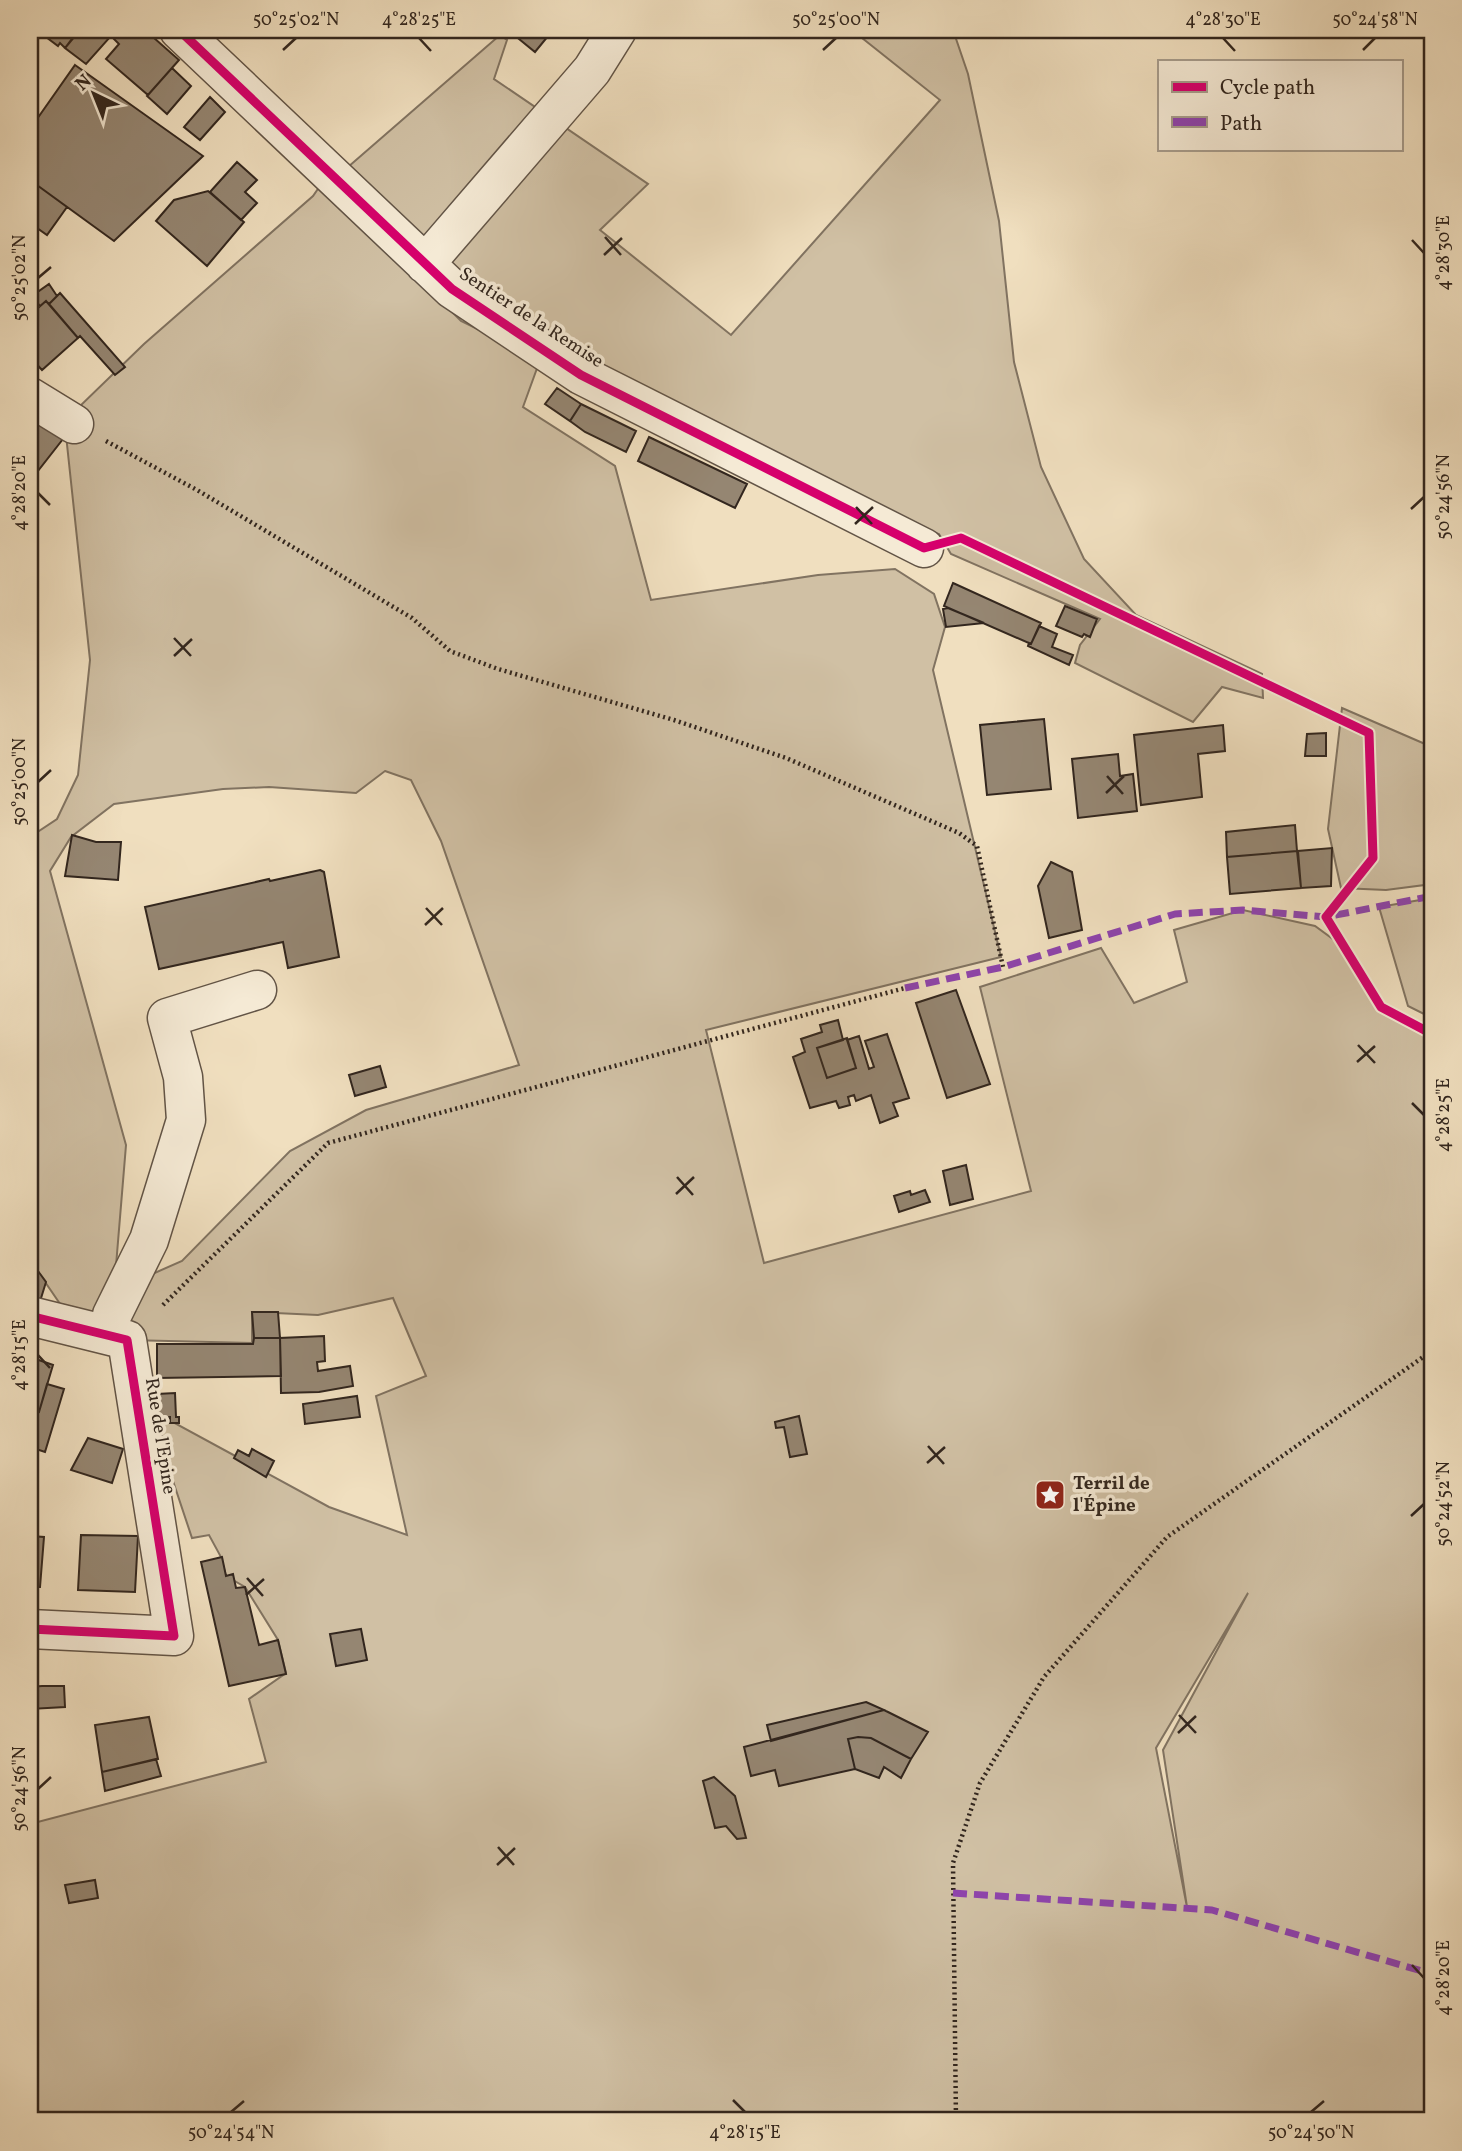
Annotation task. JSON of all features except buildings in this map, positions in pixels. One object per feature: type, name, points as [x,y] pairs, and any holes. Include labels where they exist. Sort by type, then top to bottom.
[{"type":"street","name":"Sentier de la Remise","points":[[179,30],[452,289],[581,375],[925,548]]},
{"type":"street","points":[[425,264],[592,70],[617,30]]},
{"type":"street","points":[[30,397],[74,424]]},
{"type":"street","points":[[30,1316],[117,1338],[112,1315],[149,1240],[186,1120],[183,1077],[167,1018],[257,990]]},
{"type":"street","name":"Rue de l'Epine","points":[[30,1629],[174,1636],[117,1338]]},
{"type":"path","points":[[74,424],[197,490],[322,563],[412,618],[450,651],[498,669],[674,720],[786,758],[959,833],[977,846],[1003,967]]},
{"type":"path","points":[[117,1338],[328,1143],[905,988]]},
{"type":"path","points":[[956,2121],[953,1863],[981,1783],[1044,1677],[1167,1537],[1426,1354],[1432,1347]]},
{"type":"shaded area","points":[[852,30],[953,30],[968,74],[999,221],[1014,362],[1041,467],[1084,559],[1136,615],[1262,674],[1263,698],[1222,687],[1193,722],[1075,663],[1080,645],[1100,619],[951,554],[939,534],[867,510],[508,317],[348,167],[500,35],[507,40],[494,79],[648,184],[600,230],[731,335],[940,100]]},
{"type":"shaded area","points":[[322,183],[461,321],[540,360],[523,407],[615,466],[651,600],[818,575],[895,569],[934,594],[945,627],[933,670],[1001,957],[706,1030],[764,1263],[1031,1191],[980,987],[1101,948],[1134,1003],[1187,982],[1174,930],[1243,910],[1315,926],[1345,948],[1381,1007],[1432,1034],[1432,2121],[30,2121],[30,1824],[266,1762],[249,1699],[286,1673],[278,1640],[245,1587],[226,1576],[221,1557],[209,1535],[192,1538],[149,1409],[329,1507],[407,1535],[376,1396],[426,1376],[393,1298],[318,1315],[252,1312],[252,1343],[127,1340],[67,1314],[30,1260],[30,837],[57,819],[78,775],[90,660],[66,435],[80,406],[144,344],[313,196]],"holes":[[[385,771],[411,780],[441,841],[519,1065],[366,1110],[290,1151],[182,1261],[150,1275],[112,1314],[126,1145],[50,871],[71,837],[114,804],[223,789],[269,787],[356,793]],[[1248,1593],[1163,1750],[1187,1907],[1156,1748]]]},
{"type":"shaded area","points":[[1342,708],[1432,747],[1432,884],[1386,890],[1341,888],[1328,829]]},
{"type":"shaded area","points":[[1432,898],[1432,1018],[1408,1006],[1379,907]]},
{"type":"marked path","points":[[905,988],[1003,967],[1175,914],[1243,910],[1326,917],[1432,896]]},
{"type":"marked path","points":[[953,1893],[1212,1910],[1432,1974]]},
{"type":"cycle path","points":[[179,30],[452,289],[581,375],[924,548],[961,538],[1369,733],[1373,858],[1326,917],[1381,1007],[1432,1034]]},
{"type":"cycle path","points":[[30,1316],[127,1340],[174,1636],[30,1629]]},
{"type":"place","name":"Terril de l'Épine","points":[[1050,1495]]}]
